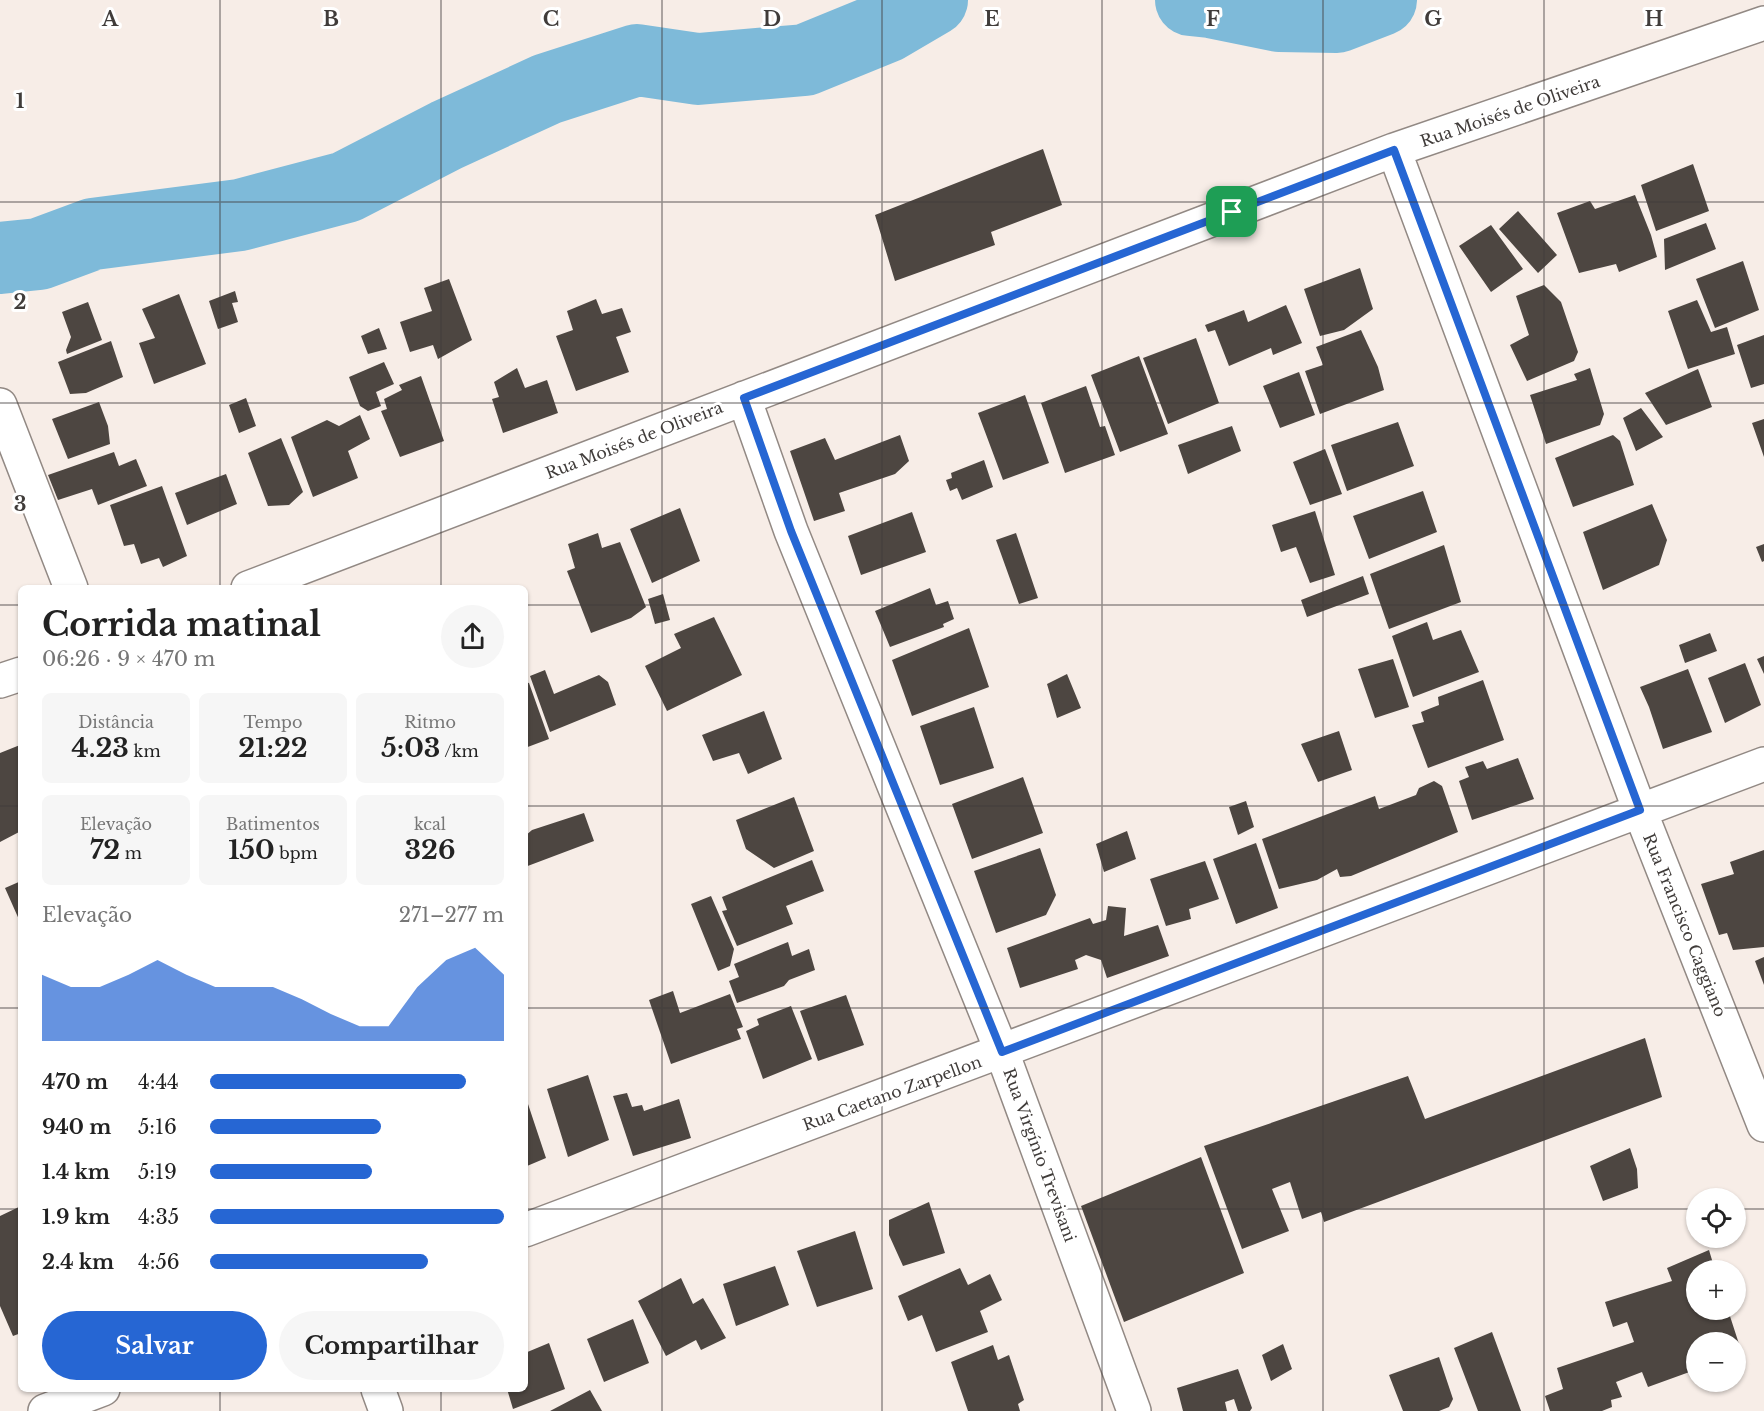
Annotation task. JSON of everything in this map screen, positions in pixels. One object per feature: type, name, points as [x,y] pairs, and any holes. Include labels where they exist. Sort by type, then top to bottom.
[{"type":"street","name":"Rua Moisés de Oliveira","points":[[256,585],[1394,150],[1763,27]]},
{"type":"street","name":"Rua Francisco Caggiano","points":[[1394,150],[1640,810],[1764,1125]]},
{"type":"street","name":"Rua Virgínio Trevisani","points":[[744,398],[791,531],[1002,1052],[1134,1411]]},
{"type":"street","points":[[0,405],[70,585]]},
{"type":"street","points":[[0,681],[18,675]]},
{"type":"street","name":"Rua Caetano Zarpellon","points":[[528,1229],[1764,764]]},
{"type":"street","points":[[45,1411],[95,1392]]},
{"type":"street","points":[[379,1392],[386,1411]]},
{"type":"building","points":[[1043,149],[1062,205],[991,232],[995,245],[895,281],[875,215]]},
{"type":"building","points":[[1693,164],[1709,211],[1656,231],[1641,185]]},
{"type":"building","points":[[1635,195],[1657,257],[1619,272],[1616,264],[1579,273],[1557,213],[1590,201],[1595,209]]},
{"type":"building","points":[[1518,211],[1557,255],[1538,273],[1499,229]]},
{"type":"building","points":[[1706,223],[1716,249],[1665,270],[1664,239]]},
{"type":"building","points":[[1491,225],[1523,269],[1491,292],[1459,246]]},
{"type":"building","points":[[1743,261],[1759,310],[1715,328],[1696,279]]},
{"type":"building","points":[[1360,268],[1373,309],[1344,330],[1320,336],[1304,289]]},
{"type":"building","points":[[449,279],[472,340],[438,359],[433,345],[410,352],[400,322],[432,311],[424,288]]},
{"type":"building","points":[[1544,285],[1561,302],[1578,352],[1574,361],[1527,381],[1510,345],[1529,335],[1516,296]]},
{"type":"building","points":[[235,291],[238,302],[232,303],[238,322],[218,329],[209,301]]},
{"type":"building","points":[[179,294],[206,364],[154,384],[139,343],[155,338],[142,309]]},
{"type":"building","points":[[596,299],[602,314],[622,308],[631,332],[616,337],[629,372],[576,391],[556,336],[573,330],[567,311]]},
{"type":"building","points":[[1697,300],[1711,332],[1727,327],[1735,354],[1688,369],[1668,311]]},
{"type":"building","points":[[88,302],[102,340],[67,354],[66,350],[71,337],[62,312]]},
{"type":"building","points":[[1286,305],[1302,343],[1273,355],[1271,348],[1229,366],[1215,330],[1208,332],[1205,325],[1244,310],[1248,322]]},
{"type":"building","points":[[379,328],[387,349],[368,354],[361,336]]},
{"type":"building","points":[[1361,330],[1378,367],[1384,390],[1320,414],[1305,371],[1323,365],[1316,347]]},
{"type":"building","points":[[1764,335],[1764,384],[1751,388],[1737,345]]},
{"type":"building","points":[[1196,338],[1219,403],[1168,424],[1143,358]]},
{"type":"building","points":[[111,341],[123,377],[86,393],[70,394],[58,362]]},
{"type":"building","points":[[1139,356],[1168,434],[1120,452],[1091,375]]},
{"type":"building","points":[[384,362],[394,384],[376,392],[381,406],[368,411],[360,406],[349,377]]},
{"type":"building","points":[[517,368],[525,388],[547,380],[558,413],[503,433],[492,399],[499,397],[494,382]]},
{"type":"building","points":[[1590,368],[1604,414],[1600,425],[1546,444],[1530,395],[1577,380],[1574,374]]},
{"type":"building","points":[[1698,369],[1712,407],[1666,425],[1645,393]]},
{"type":"building","points":[[1299,372],[1315,415],[1280,428],[1263,386]]},
{"type":"building","points":[[421,376],[444,441],[400,457],[381,411],[387,409],[384,399],[402,390],[399,385]]},
{"type":"building","points":[[1086,386],[1100,427],[1105,426],[1115,455],[1065,473],[1041,403]]},
{"type":"building","points":[[1025,395],[1049,463],[1003,480],[978,413]]},
{"type":"building","points":[[246,398],[256,426],[239,433],[229,405]]},
{"type":"building","points":[[99,402],[108,426],[110,444],[68,459],[52,419]]},
{"type":"building","points":[[1641,408],[1663,437],[1636,451],[1623,418]]},
{"type":"building","points":[[360,415],[370,439],[348,451],[358,478],[313,497],[291,437],[327,420],[339,426]]},
{"type":"building","points":[[1764,419],[1764,457],[1752,423]]},
{"type":"building","points":[[1398,422],[1414,466],[1347,491],[1331,445]]},
{"type":"building","points":[[1232,426],[1241,451],[1188,474],[1178,445]]},
{"type":"building","points":[[900,435],[909,461],[895,474],[839,493],[845,511],[814,521],[790,451],[825,438],[835,460]]},
{"type":"building","points":[[1613,435],[1620,441],[1634,485],[1573,507],[1555,458]]},
{"type":"building","points":[[281,438],[303,492],[289,505],[268,506],[248,453]]},
{"type":"building","points":[[1325,449],[1342,494],[1310,505],[1293,462]]},
{"type":"building","points":[[114,452],[119,466],[136,459],[147,486],[98,505],[92,489],[58,500],[48,475]]},
{"type":"building","points":[[984,460],[993,487],[962,500],[957,488],[950,491],[946,480],[952,478],[951,473]]},
{"type":"building","points":[[226,474],[237,504],[187,525],[175,493]]},
{"type":"building","points":[[162,486],[187,556],[163,567],[159,558],[141,564],[134,544],[124,546],[110,505]]},
{"type":"building","points":[[1423,491],[1437,532],[1369,559],[1353,516]]},
{"type":"building","points":[[1652,504],[1667,540],[1659,565],[1603,590],[1583,532]]},
{"type":"building","points":[[680,508],[700,561],[652,583],[630,529]]},
{"type":"building","points":[[1315,511],[1335,575],[1310,583],[1296,547],[1281,552],[1272,525]]},
{"type":"building","points":[[912,512],[926,552],[861,575],[848,536]]},
{"type":"building","points":[[598,533],[602,548],[620,542],[646,607],[631,618],[591,633],[567,571],[575,568],[568,544]]},
{"type":"building","points":[[1016,533],[1038,598],[1019,604],[996,540]]},
{"type":"building","points":[[1764,544],[1764,561],[1762,562],[1756,547]]},
{"type":"building","points":[[1444,545],[1461,602],[1389,629],[1370,574]]},
{"type":"building","points":[[1363,576],[1369,594],[1307,617],[1301,600]]},
{"type":"building","points":[[930,588],[936,605],[948,601],[954,619],[943,624],[944,627],[890,647],[875,611]]},
{"type":"building","points":[[663,594],[670,620],[655,624],[648,599]]},
{"type":"building","points":[[714,617],[742,675],[667,711],[645,666],[681,648],[674,634]]},
{"type":"building","points":[[1427,622],[1433,640],[1461,630],[1479,672],[1413,697],[1392,636]]},
{"type":"building","points":[[969,628],[989,687],[912,716],[892,660]]},
{"type":"building","points":[[1710,633],[1717,651],[1685,663],[1679,645]]},
{"type":"building","points":[[1764,656],[1764,674],[1757,659]]},
{"type":"building","points":[[1393,659],[1409,707],[1375,718],[1358,669]]},
{"type":"building","points":[[1745,663],[1761,705],[1725,723],[1708,678]]},
{"type":"building","points":[[1688,669],[1712,732],[1663,749],[1640,687]]},
{"type":"building","points":[[545,670],[554,694],[599,675],[608,682],[616,705],[550,732],[530,676]]},
{"type":"building","points":[[1067,674],[1081,708],[1057,718],[1047,684]]},
{"type":"building","points":[[1483,680],[1504,740],[1428,768],[1412,725],[1424,722],[1421,712],[1439,705],[1438,697]]},
{"type":"building","points":[[528,683],[529,683],[549,739],[528,747]]},
{"type":"building","points":[[974,707],[994,768],[940,785],[920,726]]},
{"type":"building","points":[[764,711],[782,759],[748,774],[739,753],[713,761],[702,735]]},
{"type":"building","points":[[1339,731],[1352,770],[1318,782],[1301,744]]},
{"type":"building","points":[[18,746],[18,833],[0,842],[0,753]]},
{"type":"building","points":[[1518,758],[1534,799],[1472,820],[1459,781],[1469,777],[1465,767],[1483,761],[1487,769]]},
{"type":"building","points":[[1023,777],[1043,833],[972,859],[952,804]]},
{"type":"building","points":[[1434,781],[1442,786],[1458,832],[1351,876],[1340,877],[1337,869],[1317,880],[1279,889],[1262,839],[1375,796],[1379,809],[1416,795],[1419,788]]},
{"type":"building","points":[[794,797],[814,851],[774,868],[746,849],[736,820]]},
{"type":"building","points":[[1246,801],[1254,827],[1238,835],[1229,807]]},
{"type":"building","points":[[584,813],[594,841],[528,866],[528,833],[532,830]]},
{"type":"building","points":[[1127,831],[1136,859],[1104,872],[1096,844]]},
{"type":"building","points":[[1256,843],[1278,908],[1236,924],[1213,859]]},
{"type":"building","points":[[1040,848],[1056,895],[1046,915],[996,933],[974,871]]},
{"type":"building","points":[[1764,850],[1764,947],[1733,950],[1727,933],[1719,935],[1701,884],[1734,874],[1730,862]]},
{"type":"building","points":[[812,860],[824,891],[786,906],[793,924],[737,946],[722,911],[727,910],[722,897]]},
{"type":"building","points":[[1205,861],[1219,899],[1189,909],[1191,919],[1166,926],[1150,879]]},
{"type":"building","points":[[18,882],[18,917],[5,888]]},
{"type":"building","points":[[711,896],[734,949],[730,966],[718,971],[691,904]]},
{"type":"building","points":[[1108,906],[1126,908],[1124,936],[1158,925],[1169,956],[1107,978],[1101,960],[1086,955],[1075,960],[1078,969],[1020,988],[1007,948],[1090,918],[1093,924],[1106,920]]},
{"type":"building","points":[[788,942],[792,956],[809,949],[815,970],[789,980],[784,986],[737,1003],[729,981],[739,977],[734,964]]},
{"type":"building","points":[[1764,957],[1764,985],[1755,961]]},
{"type":"building","points":[[673,991],[680,1013],[730,994],[743,1027],[737,1029],[741,1039],[671,1064],[649,1000]]},
{"type":"building","points":[[846,995],[864,1045],[818,1061],[800,1011]]},
{"type":"building","points":[[791,1006],[812,1059],[763,1079],[746,1031],[759,1025],[757,1019]]},
{"type":"building","points":[[1645,1038],[1662,1097],[1324,1222],[1321,1212],[1302,1219],[1290,1182],[1272,1189],[1289,1231],[1242,1249],[1204,1146],[1408,1076],[1425,1119]]},
{"type":"building","points":[[588,1075],[609,1140],[568,1157],[547,1089]]},
{"type":"building","points":[[627,1093],[632,1107],[642,1105],[644,1111],[679,1099],[691,1138],[633,1156],[613,1096]]},
{"type":"building","points":[[528,1104],[546,1158],[528,1166]]},
{"type":"building","points":[[1630,1148],[1637,1169],[1638,1188],[1603,1201],[1590,1166]]},
{"type":"building","points":[[1201,1157],[1244,1273],[1124,1322],[1081,1206]]},
{"type":"building","points":[[929,1202],[945,1253],[903,1266],[889,1235],[889,1220]]},
{"type":"building","points":[[18,1207],[18,1334],[13,1336],[0,1306],[0,1216]]},
{"type":"building","points":[[855,1231],[873,1289],[817,1307],[797,1251]]},
{"type":"building","points":[[1709,1250],[1712,1260],[1686,1260],[1686,1320],[1731,1320],[1735,1332],[1686,1332],[1686,1373],[1648,1387],[1642,1372],[1616,1382],[1622,1397],[1611,1400],[1612,1407],[1602,1411],[1550,1411],[1545,1396],[1563,1389],[1557,1368],[1634,1342],[1627,1322],[1613,1327],[1605,1302],[1672,1281],[1667,1268]]},
{"type":"building","points":[[775,1266],[789,1305],[736,1326],[723,1284]]},
{"type":"building","points":[[960,1268],[968,1285],[990,1274],[1002,1300],[980,1311],[988,1332],[936,1352],[922,1315],[908,1321],[898,1296]]},
{"type":"building","points":[[681,1278],[693,1304],[703,1298],[726,1338],[701,1350],[696,1340],[666,1356],[638,1301]]},
{"type":"building","points":[[633,1319],[649,1363],[604,1382],[587,1339]]},
{"type":"building","points":[[1492,1332],[1521,1411],[1478,1411],[1454,1348]]},
{"type":"building","points":[[549,1343],[565,1389],[513,1409],[508,1392],[528,1392],[528,1352]]},
{"type":"building","points":[[1283,1344],[1292,1369],[1271,1381],[1262,1355]]},
{"type":"building","points":[[993,1345],[998,1360],[1009,1355],[1024,1400],[1018,1404],[1020,1411],[968,1411],[951,1362]]},
{"type":"building","points":[[1439,1357],[1453,1399],[1449,1407],[1439,1411],[1403,1411],[1389,1375]]},
{"type":"building","points":[[1238,1369],[1252,1408],[1250,1411],[1238,1411],[1234,1399],[1225,1402],[1227,1411],[1183,1411],[1177,1388]]},
{"type":"building","points":[[590,1390],[602,1411],[550,1411]]},
{"type":"waterway","points":[[0,258],[39,254],[93,234],[240,215],[346,187],[447,135],[547,89],[637,60],[698,69],[805,60],[886,27],[932,0]]},
{"type":"waterway","points":[[1191,0],[1279,16],[1337,17],[1381,0]]},
{"type":"route","points":[[1394,150],[1640,810],[1002,1052],[791,531],[744,398],[1232,212],[1394,150]]}]
